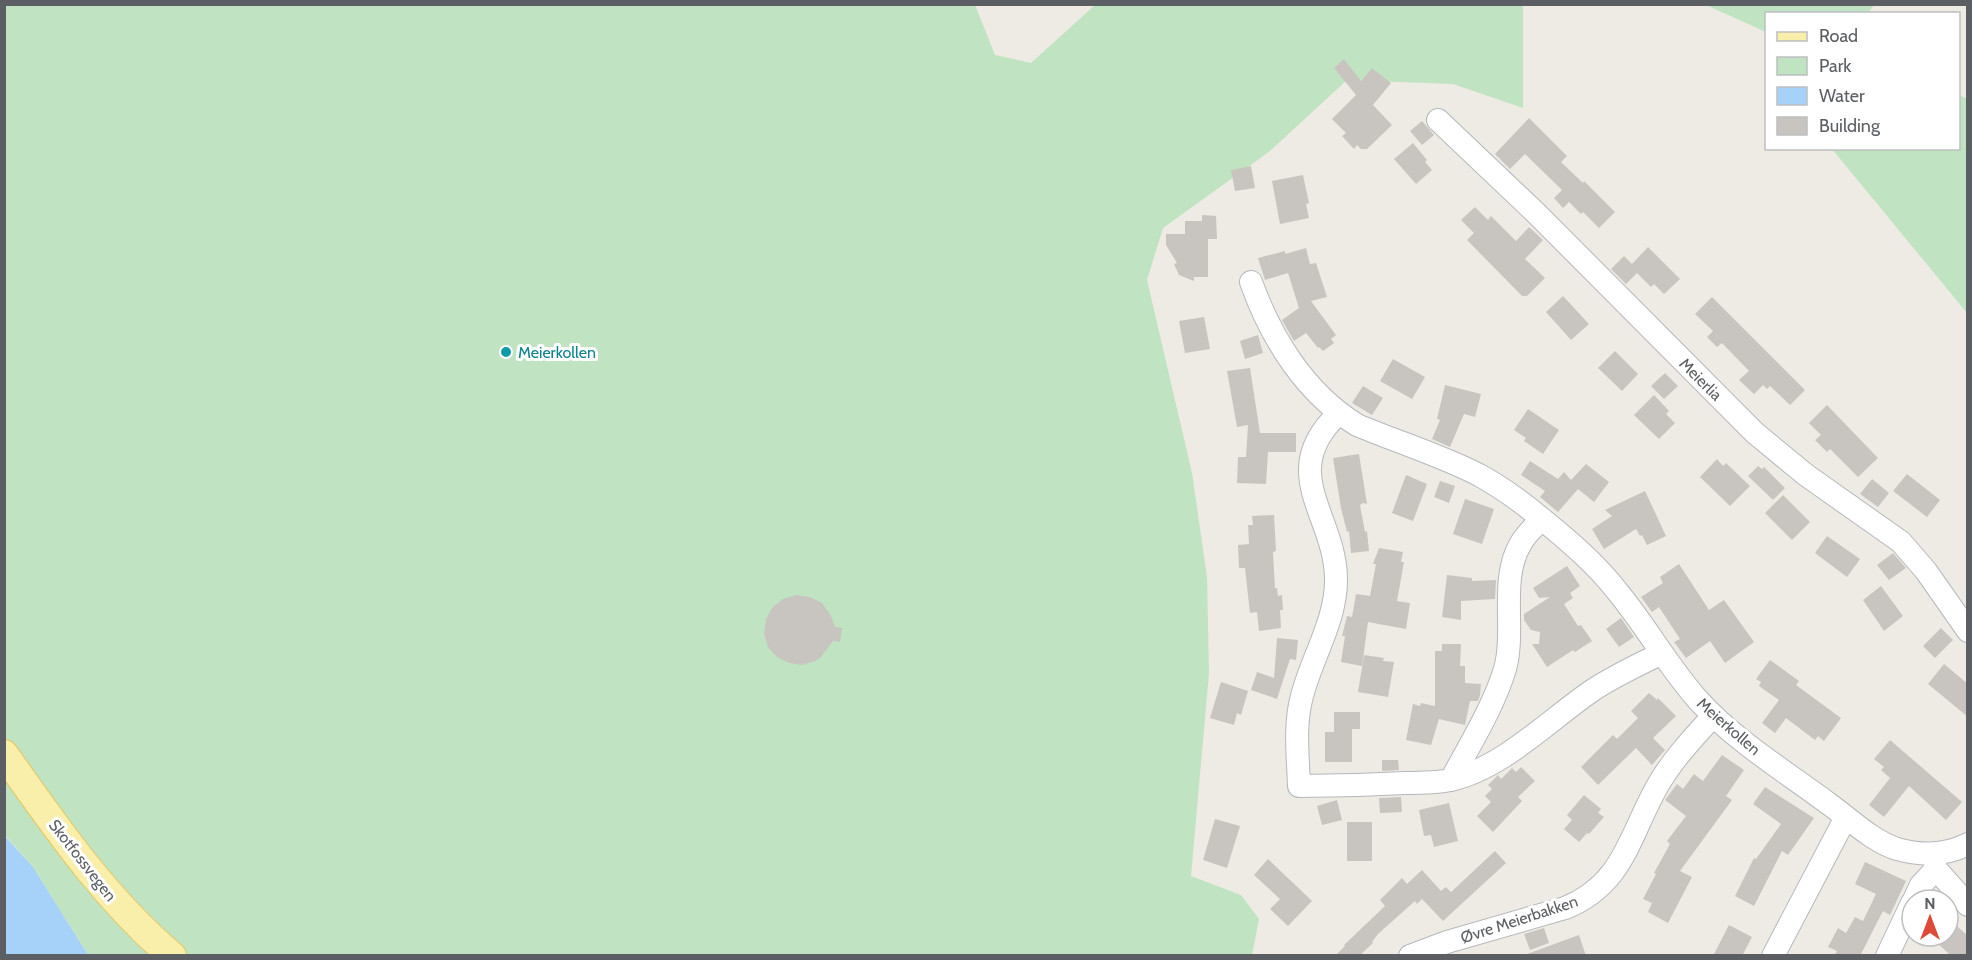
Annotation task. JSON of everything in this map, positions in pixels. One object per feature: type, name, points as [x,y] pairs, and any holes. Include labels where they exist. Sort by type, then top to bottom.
[{"type":"main road","name":"Skotfossvegen","points":[[4,754],[65,840],[107,892],[172,956]]},
{"type":"street","name":"Meierlia","points":[[1438,120],[1537,214],[1755,433],[1806,475],[1901,542],[1926,571],[1968,631]]},
{"type":"street","name":"Meierkollen","points":[[1251,282],[1259,304],[1286,353],[1299,371],[1339,413],[1357,425],[1480,476],[1508,493],[1542,519],[1593,564],[1616,590],[1678,677],[1713,716],[1846,817],[1895,848],[1935,862],[1947,852],[1968,844]]},
{"type":"street","points":[[1339,413],[1321,433],[1315,445],[1310,467],[1313,498],[1332,549],[1336,581],[1329,620],[1310,669],[1297,719],[1299,786],[1370,785],[1450,780],[1475,771],[1541,731],[1592,691],[1662,653]]},
{"type":"street","points":[[1450,780],[1497,693],[1510,642],[1509,589],[1514,557],[1521,543],[1542,519]]},
{"type":"street","name":"Øvre Meierbakken","points":[[1410,956],[1447,942],[1565,908],[1577,903],[1598,888],[1610,877],[1629,847],[1662,778],[1713,716]]},
{"type":"street","points":[[1773,956],[1846,817]]},
{"type":"street","points":[[1920,888],[1935,862],[1968,905]]},
{"type":"street","points":[[1887,956],[1900,929]]},
{"type":"green space","points":[[1706,4],[1874,5],[1869,12],[1765,12],[1765,32]]},
{"type":"green space","points":[[4,5],[975,5],[995,55],[1031,63],[1095,5],[1523,5],[1523,108],[1453,84],[1347,80],[1270,151],[1163,228],[1147,280],[1192,473],[1207,577],[1209,673],[1191,876],[1241,895],[1259,919],[1252,955],[88,955],[33,867],[5,835]]},
{"type":"green space","points":[[1960,95],[1968,99],[1967,313],[1833,150],[1960,150]]},
{"type":"water","points":[[4,835],[33,867],[88,955],[5,955]]},
{"type":"building","points":[[1344,59],[1361,81],[1372,68],[1391,83],[1373,105],[1392,125],[1367,149],[1361,149],[1357,145],[1354,149],[1342,136],[1346,133],[1332,119],[1356,95],[1334,68]]},
{"type":"building","points":[[1529,118],[1567,156],[1561,162],[1615,212],[1599,228],[1569,202],[1563,208],[1554,198],[1562,190],[1525,154],[1510,169],[1495,154]]},
{"type":"building","points":[[1422,121],[1434,135],[1422,145],[1410,131]]},
{"type":"building","points":[[1413,143],[1432,170],[1416,184],[1394,159]]},
{"type":"building","points":[[1251,166],[1255,188],[1235,191],[1231,170]]},
{"type":"building","points":[[1303,175],[1309,203],[1306,204],[1309,218],[1280,224],[1272,181]]},
{"type":"building","points":[[1475,207],[1488,220],[1491,216],[1516,241],[1529,227],[1543,240],[1525,259],[1545,278],[1527,296],[1522,296],[1467,240],[1474,233],[1461,220]]},
{"type":"building","points":[[1202,215],[1216,216],[1217,239],[1208,239],[1208,277],[1194,277],[1194,281],[1179,275],[1174,264],[1177,263],[1166,245],[1166,234],[1185,234],[1185,221],[1202,221]]},
{"type":"building","points":[[1648,247],[1680,279],[1664,294],[1654,284],[1651,287],[1637,273],[1626,284],[1611,269],[1624,256],[1632,264]]},
{"type":"building","points":[[1306,248],[1310,264],[1316,263],[1327,297],[1311,301],[1336,335],[1331,339],[1334,343],[1323,351],[1306,333],[1294,341],[1282,320],[1299,308],[1288,273],[1265,280],[1258,258]]},
{"type":"building","points":[[1563,296],[1589,324],[1571,340],[1546,312]]},
{"type":"building","points":[[1712,297],[1805,390],[1790,405],[1770,386],[1767,389],[1763,385],[1754,394],[1739,380],[1749,371],[1722,343],[1717,347],[1707,337],[1713,331],[1695,314]]},
{"type":"building","points":[[1204,317],[1210,349],[1185,353],[1179,321]]},
{"type":"building","points":[[1258,335],[1263,353],[1245,359],[1240,341]]},
{"type":"building","points":[[1615,351],[1638,374],[1622,391],[1598,368]]},
{"type":"building","points":[[1393,359],[1425,377],[1412,399],[1380,381]]},
{"type":"building","points":[[1250,368],[1260,433],[1296,433],[1296,452],[1268,452],[1266,484],[1237,483],[1238,457],[1246,457],[1248,425],[1237,427],[1227,371]]},
{"type":"building","points":[[1665,373],[1678,386],[1664,399],[1651,386]]},
{"type":"building","points":[[1445,385],[1481,394],[1475,417],[1464,414],[1450,447],[1432,439],[1440,420],[1437,419]]},
{"type":"building","points":[[1363,386],[1383,398],[1372,415],[1352,403]]},
{"type":"building","points":[[1654,395],[1669,411],[1666,414],[1675,423],[1659,439],[1634,415]]},
{"type":"building","points":[[1827,405],[1878,458],[1858,477],[1830,449],[1827,452],[1815,440],[1821,435],[1809,423]]},
{"type":"building","points":[[1528,409],[1559,430],[1543,454],[1524,441],[1526,438],[1514,430]]},
{"type":"building","points":[[1359,454],[1367,504],[1360,505],[1365,532],[1367,531],[1369,551],[1351,553],[1349,531],[1347,532],[1341,508],[1333,458]]},
{"type":"building","points":[[1717,459],[1723,466],[1726,463],[1750,486],[1730,506],[1700,477]]},
{"type":"building","points":[[1530,461],[1558,479],[1564,472],[1571,480],[1586,464],[1609,482],[1594,502],[1578,489],[1558,512],[1540,497],[1545,491],[1521,475]]},
{"type":"building","points":[[1758,466],[1762,469],[1764,467],[1785,488],[1773,500],[1748,476]]},
{"type":"building","points":[[1907,474],[1940,500],[1927,517],[1893,491]]},
{"type":"building","points":[[1406,475],[1427,484],[1413,521],[1392,513]]},
{"type":"building","points":[[1872,479],[1889,493],[1878,507],[1860,494]]},
{"type":"building","points":[[1440,481],[1455,486],[1449,503],[1434,497]]},
{"type":"building","points":[[1645,491],[1666,536],[1647,545],[1636,529],[1604,549],[1592,529],[1612,516],[1605,510]]},
{"type":"building","points":[[1783,495],[1810,522],[1792,540],[1765,513]]},
{"type":"building","points":[[1465,499],[1494,509],[1482,544],[1453,534]]},
{"type":"building","points":[[1274,515],[1275,588],[1277,588],[1278,596],[1282,595],[1281,628],[1259,631],[1257,612],[1250,613],[1245,568],[1239,568],[1238,545],[1249,544],[1248,525],[1253,525],[1252,516]]},
{"type":"building","points":[[1827,536],[1860,559],[1847,577],[1815,553]]},
{"type":"building","points":[[1379,548],[1403,552],[1401,562],[1404,562],[1397,601],[1410,603],[1406,629],[1368,622],[1362,666],[1341,662],[1345,636],[1342,636],[1347,616],[1352,617],[1356,594],[1370,596],[1376,564],[1373,564]]},
{"type":"building","points":[[1893,553],[1906,568],[1889,580],[1877,565]]},
{"type":"building","points":[[1679,564],[1709,610],[1724,600],[1754,642],[1725,663],[1710,641],[1686,658],[1674,642],[1680,639],[1659,607],[1652,612],[1641,597],[1663,583],[1660,577]]},
{"type":"building","points":[[1567,566],[1580,586],[1570,593],[1573,598],[1564,604],[1578,626],[1581,625],[1592,641],[1547,667],[1532,644],[1539,644],[1540,632],[1531,630],[1524,620],[1524,614],[1550,597],[1539,598],[1533,588]]},
{"type":"building","points":[[1447,575],[1472,578],[1472,581],[1496,580],[1495,599],[1461,601],[1461,620],[1442,617]]},
{"type":"building","points":[[1881,586],[1903,616],[1884,631],[1863,600]]},
{"type":"building","points":[[796,595],[810,597],[822,603],[835,627],[842,628],[840,642],[833,641],[821,657],[802,665],[789,663],[777,657],[768,647],[764,634],[766,619],[772,608],[783,599]]},
{"type":"building","points":[[1621,618],[1634,637],[1619,647],[1606,629]]},
{"type":"building","points":[[1941,628],[1953,640],[1935,658],[1923,646]]},
{"type":"building","points":[[1277,638],[1298,640],[1296,660],[1290,659],[1277,699],[1251,690],[1257,672],[1274,678]]},
{"type":"building","points":[[1442,644],[1461,644],[1460,666],[1465,666],[1465,683],[1481,684],[1478,701],[1470,701],[1465,725],[1439,719],[1431,745],[1406,740],[1413,704],[1435,706],[1435,651],[1442,651]]},
{"type":"building","points":[[1364,655],[1394,662],[1388,697],[1358,692]]},
{"type":"building","points":[[1770,660],[1799,681],[1796,685],[1841,718],[1824,741],[1818,736],[1815,740],[1786,718],[1775,733],[1762,723],[1779,700],[1759,686],[1761,682],[1756,679]]},
{"type":"building","points":[[1944,664],[1968,684],[1968,717],[1928,684]]},
{"type":"building","points":[[1221,682],[1248,691],[1241,715],[1237,713],[1234,725],[1210,718]]},
{"type":"building","points":[[1649,693],[1657,700],[1658,698],[1676,716],[1653,738],[1665,750],[1652,765],[1636,748],[1598,785],[1581,767],[1613,735],[1617,739],[1638,718],[1631,711]]},
{"type":"building","points":[[1334,712],[1360,712],[1360,729],[1352,729],[1352,762],[1325,762],[1325,732],[1334,732]]},
{"type":"building","points":[[1890,740],[1962,802],[1946,820],[1909,786],[1884,817],[1869,805],[1890,778],[1881,770],[1884,767],[1874,759]]},
{"type":"building","points":[[1722,755],[1744,770],[1726,796],[1732,800],[1680,871],[1692,877],[1668,923],[1648,912],[1652,903],[1643,899],[1670,844],[1667,841],[1686,816],[1665,800],[1677,784],[1683,789],[1694,774],[1703,781]]},
{"type":"building","points":[[1382,760],[1398,760],[1399,770],[1382,771]]},
{"type":"building","points":[[1521,767],[1535,781],[1518,797],[1522,801],[1493,832],[1477,816],[1491,802],[1485,796],[1492,789],[1488,785],[1498,775],[1501,779],[1512,768],[1516,772]]},
{"type":"building","points":[[1765,787],[1814,818],[1788,855],[1782,851],[1754,906],[1735,896],[1754,858],[1756,859],[1781,824],[1753,804]]},
{"type":"building","points":[[1584,795],[1601,809],[1598,813],[1604,817],[1579,842],[1564,829],[1572,820],[1567,815]]},
{"type":"building","points":[[1401,797],[1402,812],[1380,813],[1379,798]]},
{"type":"building","points":[[1337,800],[1342,820],[1322,825],[1317,806]]},
{"type":"building","points":[[1449,803],[1458,841],[1434,847],[1431,835],[1424,836],[1419,810]]},
{"type":"building","points":[[1215,819],[1240,826],[1227,868],[1203,860]]},
{"type":"building","points":[[1347,822],[1372,822],[1372,861],[1347,861]]},
{"type":"building","points":[[1495,851],[1506,863],[1443,921],[1422,899],[1417,904],[1415,901],[1378,934],[1373,943],[1359,956],[1335,956],[1385,906],[1380,900],[1402,878],[1407,884],[1422,870],[1441,891],[1446,887],[1451,892]]},
{"type":"building","points":[[1268,859],[1312,901],[1288,926],[1270,909],[1280,899],[1254,875]]},
{"type":"building","points":[[1865,862],[1906,881],[1903,888],[1900,888],[1900,894],[1890,915],[1883,911],[1860,956],[1834,956],[1837,951],[1828,947],[1838,928],[1846,933],[1855,917],[1863,921],[1876,894],[1855,884]]},
{"type":"building","points":[[1729,925],[1752,937],[1742,956],[1713,956]]},
{"type":"building","points":[[1544,928],[1549,943],[1530,950],[1524,934]]},
{"type":"building","points":[[1960,929],[1968,936],[1968,956],[1951,956],[1943,948],[1960,948]]},
{"type":"building","points":[[1579,935],[1586,956],[1527,956],[1527,954]]},
{"type":"place","name":"Meierkollen","points":[[506,352]]}]
